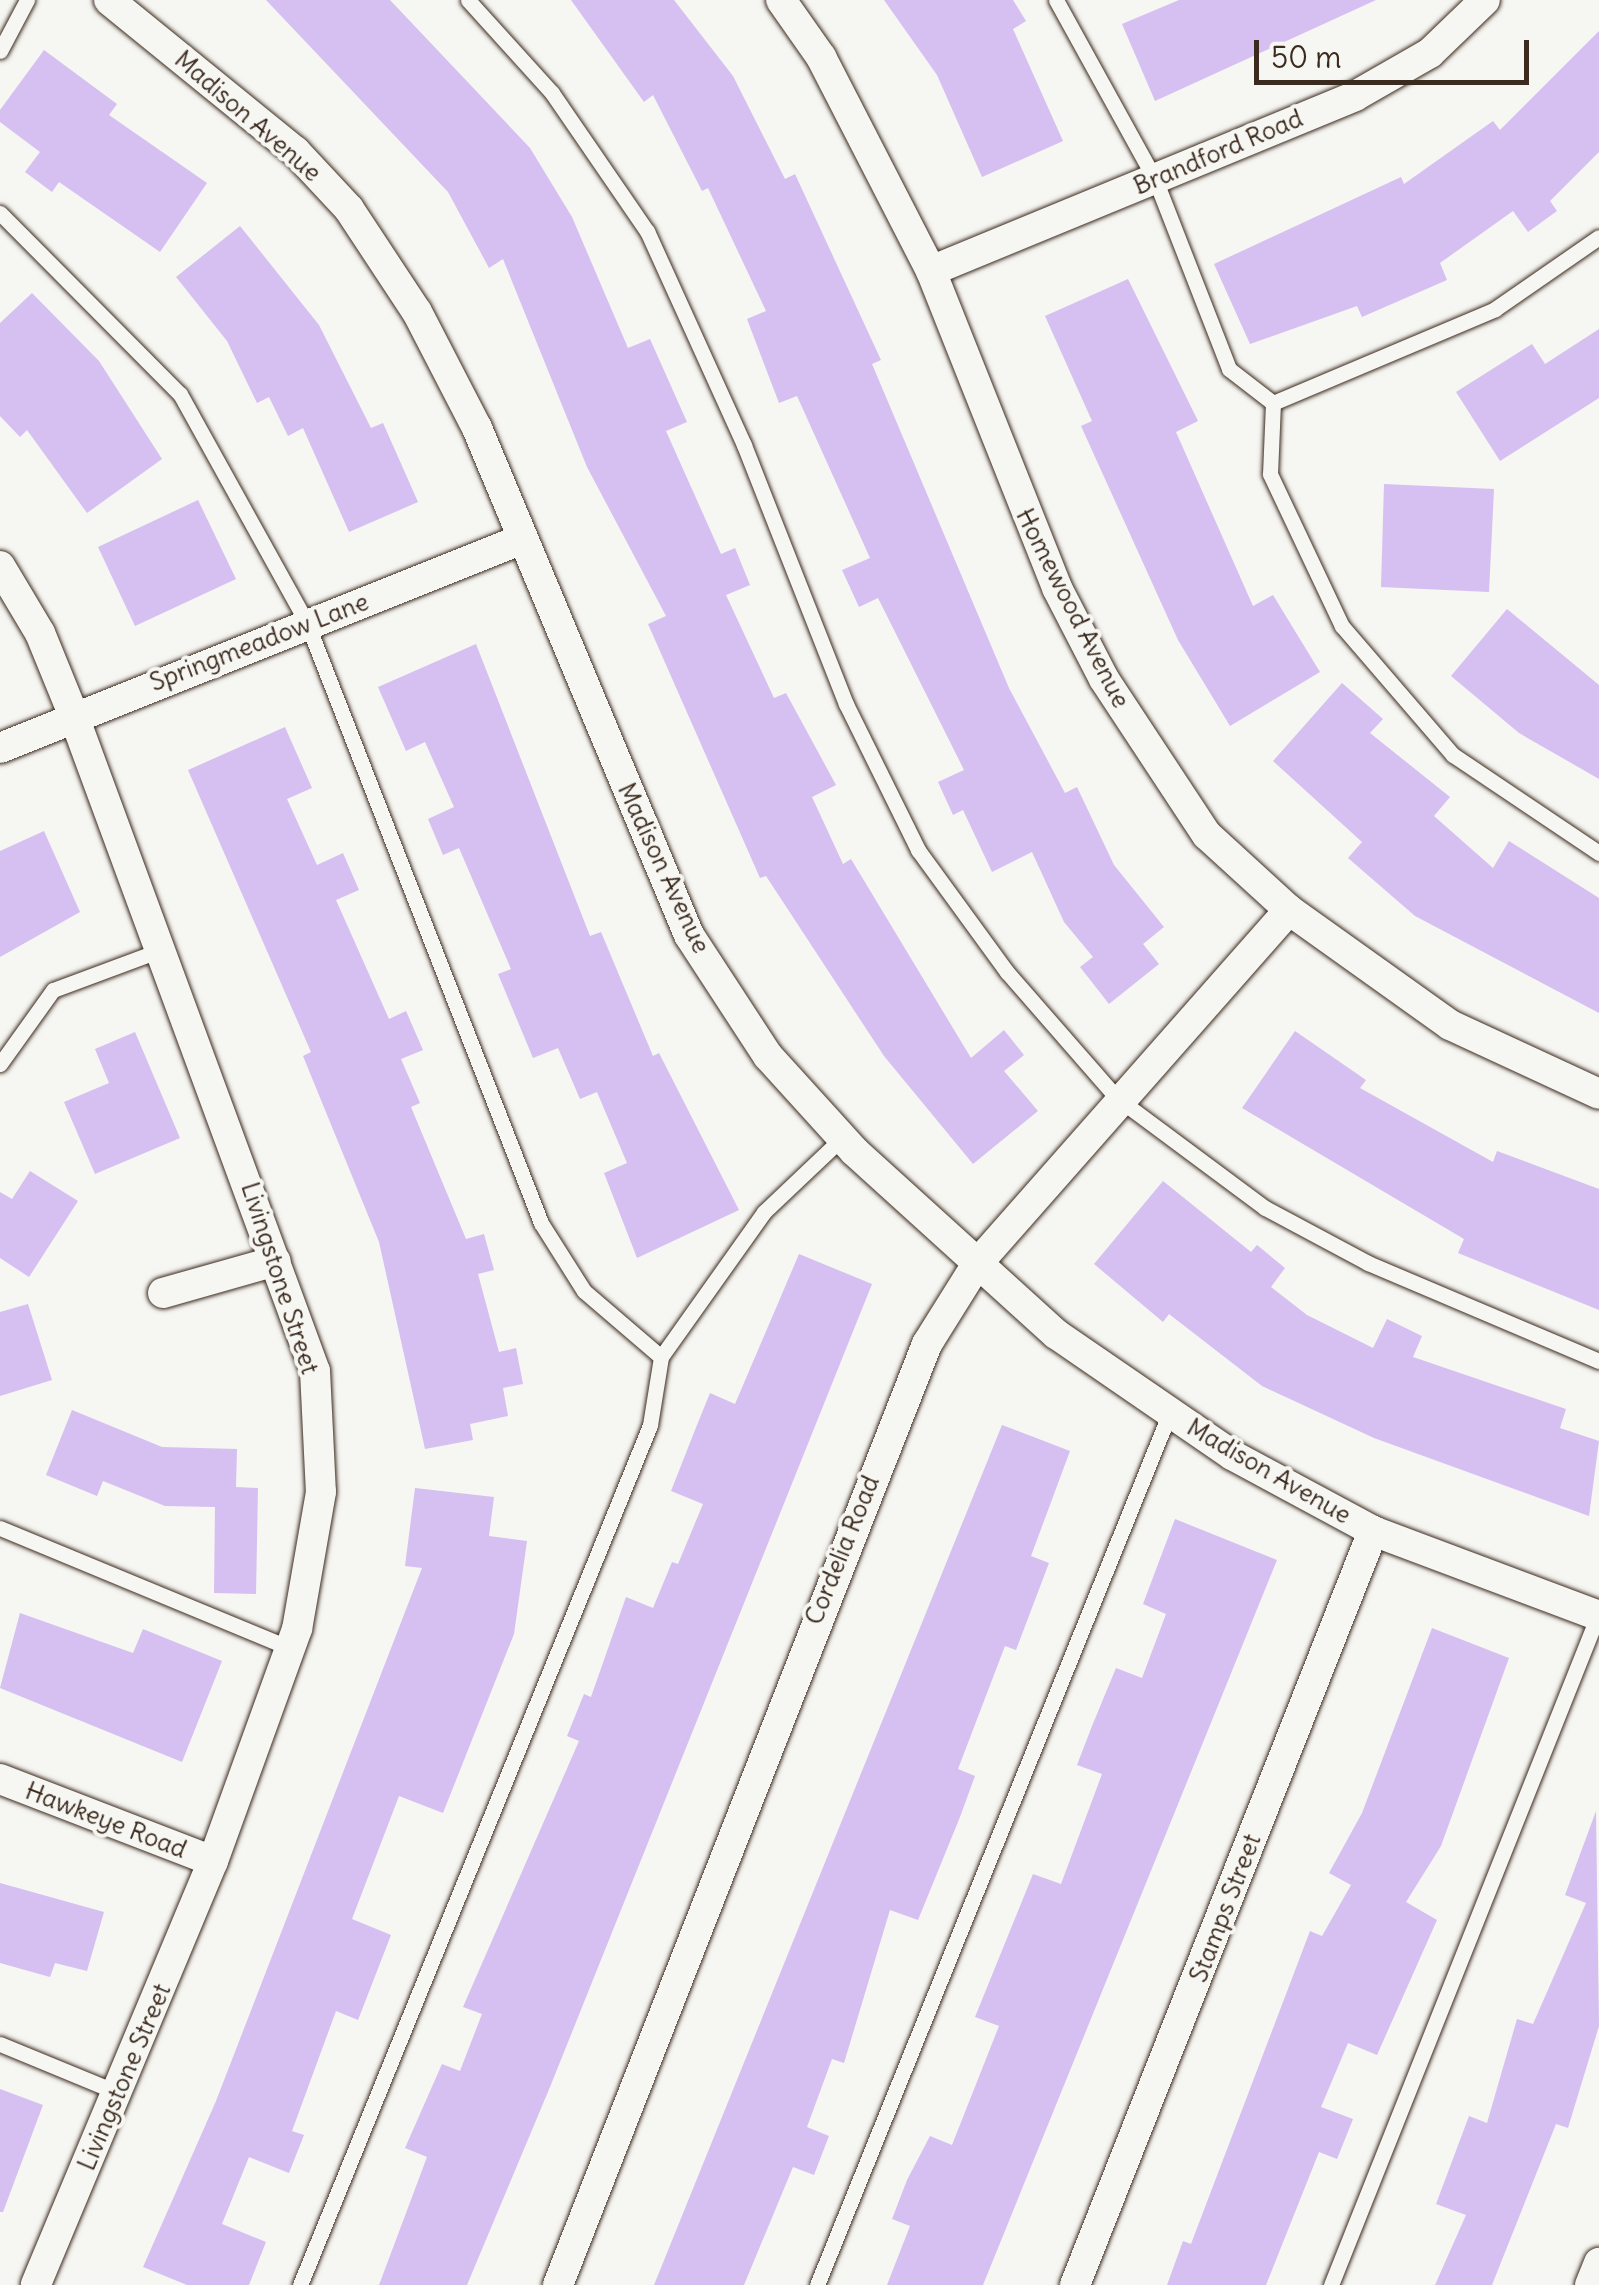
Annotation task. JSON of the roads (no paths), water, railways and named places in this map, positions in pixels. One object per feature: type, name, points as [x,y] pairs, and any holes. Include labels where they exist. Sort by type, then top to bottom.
[{"type":"street","name":"Madison Avenue","points":[[109,0],[295,151],[349,209],[478,428],[520,540],[690,936],[768,1056],[842,1138],[1056,1334],[1170,1412],[1373,1531],[1599,1615]]},
{"type":"street","name":"Homewood Avenue","points":[[781,0],[820,57],[932,272],[1012,488],[1104,679],[1207,835],[1289,910],[1450,1025],[1599,1094]]},
{"type":"street","name":"Brandford Road","points":[[932,272],[1355,96],[1430,53],[1485,0]]},
{"type":"street","name":"Springmeadow Lane","points":[[0,748],[73,714],[520,540]]},
{"type":"street","name":"Livingstone Street","points":[[0,566],[40,633],[73,714],[163,949],[315,1371],[322,1492],[290,1648],[213,1861],[36,2285]]},
{"type":"street","name":"Cordelia Road","points":[[558,2285],[834,1565],[927,1344],[977,1264],[1116,1098],[1289,910]]},
{"type":"street","points":[[163,1293],[276,1262]]},
{"type":"street","name":"Stamps Street","points":[[1075,2285],[1373,1531]]},
{"type":"street","name":"Hawkeye Road","points":[[0,1779],[213,1861]]},
{"type":"street","points":[[1590,2285],[1599,2263]]},
{"type":"lane","points":[[0,51],[27,0]]},
{"type":"lane","points":[[468,0],[552,94],[647,231],[744,444],[846,704],[918,850],[1007,972],[1116,1098],[1282,1217],[1368,1263],[1599,1361]]},
{"type":"lane","points":[[1056,0],[1155,179],[1229,369],[1273,403]]},
{"type":"lane","points":[[0,213],[180,394],[307,623],[541,1223],[584,1291],[662,1357]]},
{"type":"lane","points":[[1273,403],[1496,310],[1599,237]]},
{"type":"lane","points":[[1273,403],[1270,474],[1342,626],[1454,755],[1599,853]]},
{"type":"lane","points":[[0,1064],[53,990],[163,949]]},
{"type":"lane","points":[[300,2285],[650,1425],[662,1357],[764,1212],[842,1138]]},
{"type":"lane","points":[[817,2285],[1170,1412]]},
{"type":"lane","points":[[0,1528],[290,1648]]},
{"type":"lane","points":[[1331,2285],[1599,1615]]},
{"type":"lane","points":[[0,2044],[118,2092]]}]
